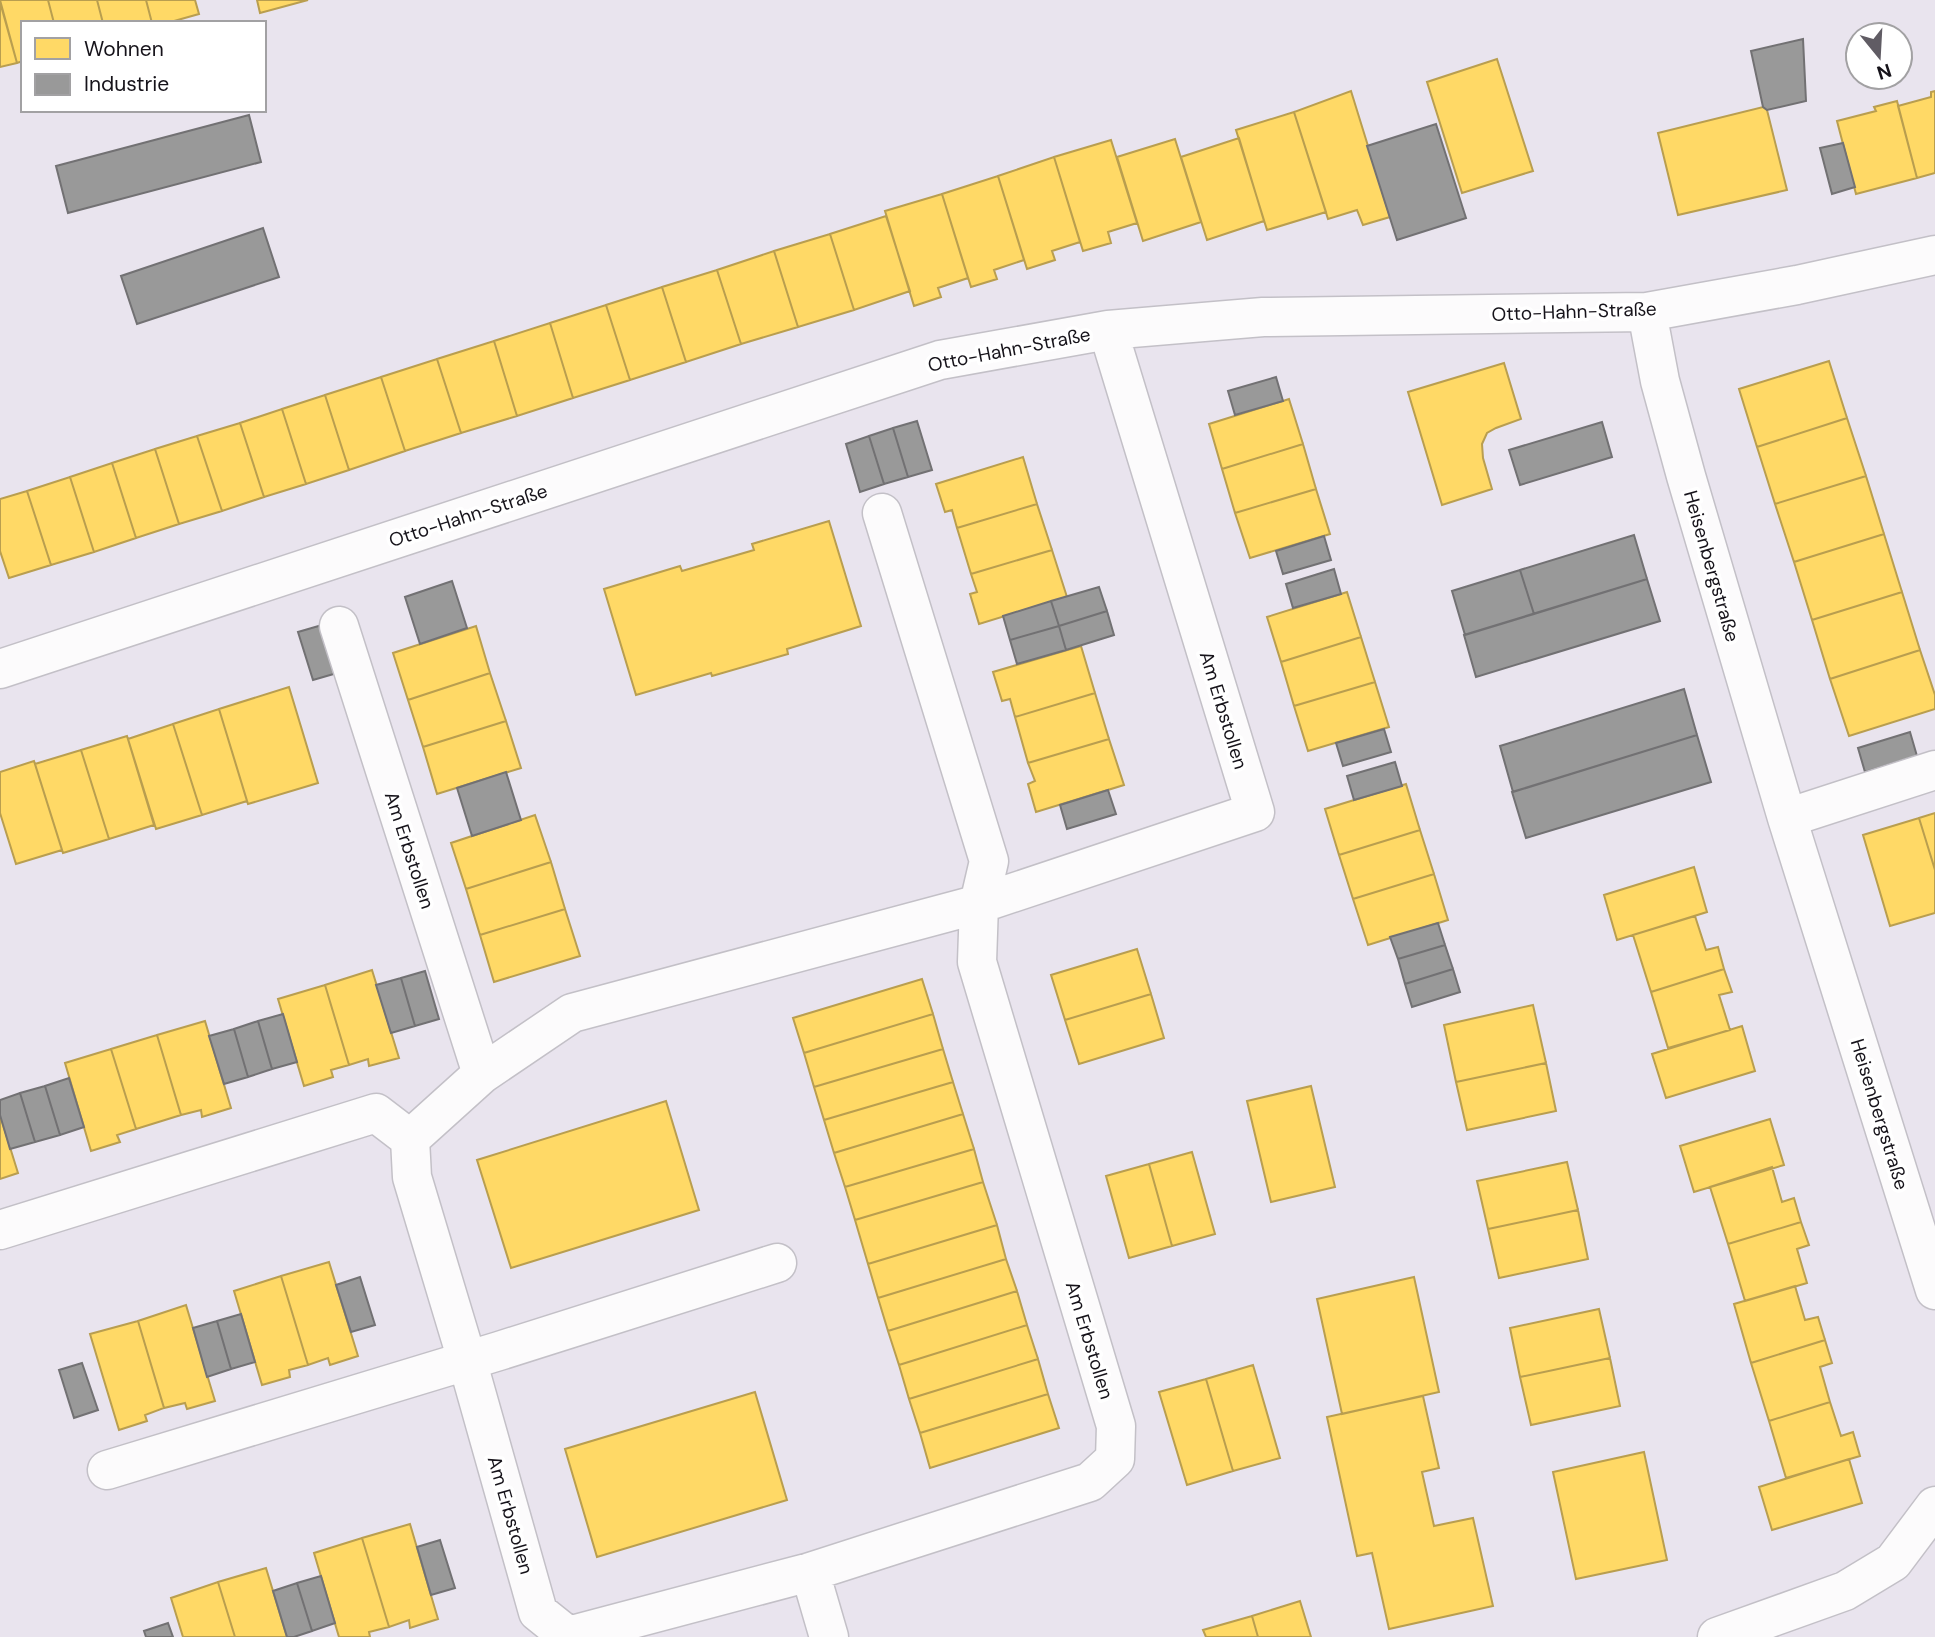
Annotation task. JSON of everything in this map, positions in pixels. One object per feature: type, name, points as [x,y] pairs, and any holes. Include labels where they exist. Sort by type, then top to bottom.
[{"type":"street","name":"Otto-Hahn-Straße","points":[[0,669],[940,360],[1108,330],[1264,317],[1647,312],[1797,285],[1935,255]]},
{"type":"street","name":"Heisenbergstraße","points":[[1647,312],[1660,381],[1787,818],[1935,1290]]},
{"type":"street","name":"Am Erbstollen","points":[[882,513],[989,861],[979,904],[977,962],[1116,1426],[1115,1459],[1090,1482],[810,1572],[566,1637],[538,1612],[412,1177],[410,1139],[482,1074],[572,1013],[979,904],[1255,812],[1108,330]]},
{"type":"street","name":"Am Erbstollen","points":[[339,626],[482,1074]]},
{"type":"street","points":[[1787,818],[1935,770]]},
{"type":"street","points":[[0,1230],[376,1113],[410,1139]]},
{"type":"street","points":[[107,1470],[777,1263]]},
{"type":"street","points":[[1717,1637],[1845,1591],[1894,1562],[1935,1506]]},
{"type":"street","points":[[810,1572],[829,1637]]},
{"type":"building: Wohnen","points":[[0,0],[48,0],[53,21],[21,21],[21,62],[17,63]]},
{"type":"building: Wohnen","points":[[48,0],[97,0],[102,21],[53,21]]},
{"type":"building: Wohnen","points":[[97,0],[146,0],[151,21],[102,21]]},
{"type":"building: Wohnen","points":[[146,0],[195,0],[199,14],[174,21],[151,21]]},
{"type":"building: Wohnen","points":[[257,0],[308,0],[260,13]]},
{"type":"building: Wohnen","points":[[0,2],[17,63],[0,67]]},
{"type":"building: Wohnen","points":[[1497,59],[1533,171],[1462,193],[1427,82]]},
{"type":"building: Wohnen","points":[[1351,91],[1390,217],[1363,225],[1357,210],[1328,219],[1294,112]]},
{"type":"building: Wohnen","points":[[1935,91],[1935,173],[1917,178],[1898,106],[1931,97],[1931,92]]},
{"type":"building: Wohnen","points":[[1897,101],[1917,178],[1856,194],[1837,121],[1876,111],[1874,107]]},
{"type":"building: Wohnen","points":[[1763,107],[1767,110],[1787,190],[1678,215],[1658,133]]},
{"type":"building: Wohnen","points":[[1294,112],[1326,212],[1267,230],[1236,130]]},
{"type":"building: Wohnen","points":[[1239,138],[1264,221],[1207,240],[1181,157]]},
{"type":"building: Wohnen","points":[[1175,139],[1201,222],[1143,241],[1117,157]]},
{"type":"building: Wohnen","points":[[1111,140],[1137,223],[1108,232],[1111,243],[1083,251],[1054,157]]},
{"type":"building: Wohnen","points":[[1054,157],[1080,242],[1052,251],[1055,260],[1027,269],[998,176]]},
{"type":"building: Wohnen","points":[[998,176],[1024,260],[994,270],[997,279],[971,287],[942,194]]},
{"type":"building: Wohnen","points":[[942,194],[968,278],[938,288],[941,297],[914,306],[885,211]]},
{"type":"building: Wohnen","points":[[886,216],[910,291],[854,310],[830,234]]},
{"type":"building: Wohnen","points":[[830,234],[854,310],[798,327],[774,251]]},
{"type":"building: Wohnen","points":[[774,251],[798,327],[741,344],[717,270]]},
{"type":"building: Wohnen","points":[[717,270],[741,344],[686,362],[662,287]]},
{"type":"building: Wohnen","points":[[662,287],[686,362],[630,380],[606,305]]},
{"type":"building: Wohnen","points":[[606,305],[630,380],[573,398],[550,323]]},
{"type":"building: Wohnen","points":[[550,323],[573,398],[517,416],[494,341]]},
{"type":"building: Wohnen","points":[[494,341],[517,416],[461,433],[437,359]]},
{"type":"building: Wohnen","points":[[437,359],[461,433],[405,451],[381,377]]},
{"type":"building: Wohnen","points":[[1829,361],[1847,418],[1757,447],[1739,389]]},
{"type":"building: Wohnen","points":[[1504,363],[1521,419],[1487,433],[1482,444],[1492,489],[1442,505],[1408,392]]},
{"type":"building: Wohnen","points":[[381,377],[405,451],[349,470],[325,395]]},
{"type":"building: Wohnen","points":[[325,395],[349,470],[306,484],[282,409]]},
{"type":"building: Wohnen","points":[[1289,399],[1303,444],[1222,469],[1209,424]]},
{"type":"building: Wohnen","points":[[282,409],[306,484],[264,497],[240,423]]},
{"type":"building: Wohnen","points":[[1847,418],[1866,476],[1775,504],[1757,447]]},
{"type":"building: Wohnen","points":[[240,423],[264,497],[222,511],[197,436]]},
{"type":"building: Wohnen","points":[[197,436],[222,511],[179,524],[155,449]]},
{"type":"building: Wohnen","points":[[1303,444],[1316,489],[1235,513],[1222,469]]},
{"type":"building: Wohnen","points":[[155,449],[179,524],[136,538],[112,463]]},
{"type":"building: Wohnen","points":[[1023,457],[1037,504],[957,528],[952,510],[945,512],[936,484]]},
{"type":"building: Wohnen","points":[[112,463],[136,538],[94,552],[70,477]]},
{"type":"building: Wohnen","points":[[1866,476],[1884,534],[1794,562],[1775,504]]},
{"type":"building: Wohnen","points":[[70,477],[94,552],[51,565],[27,491]]},
{"type":"building: Wohnen","points":[[1316,489],[1330,534],[1250,558],[1235,513]]},
{"type":"building: Wohnen","points":[[27,491],[51,565],[9,578],[0,551],[0,499]]},
{"type":"building: Wohnen","points":[[1037,504],[1052,550],[971,574],[957,528]]},
{"type":"building: Wohnen","points":[[829,521],[861,626],[787,649],[788,654],[636,695],[604,589],[680,566],[682,571],[754,550],[752,544]]},
{"type":"building: Wohnen","points":[[1884,534],[1902,592],[1812,620],[1794,562]]},
{"type":"building: Wohnen","points":[[1052,550],[1067,597],[979,624],[970,594],[977,592],[971,574]]},
{"type":"building: Wohnen","points":[[1347,592],[1361,637],[1281,662],[1267,617]]},
{"type":"building: Wohnen","points":[[1902,592],[1920,650],[1830,679],[1812,620]]},
{"type":"building: Wohnen","points":[[476,626],[490,673],[408,700],[393,653]]},
{"type":"building: Wohnen","points":[[1361,637],[1375,682],[1294,706],[1281,662]]},
{"type":"building: Wohnen","points":[[1081,646],[1095,693],[1015,717],[1010,699],[1002,701],[993,672]]},
{"type":"building: Wohnen","points":[[1920,650],[1935,695],[1935,709],[1849,736],[1830,679]]},
{"type":"building: Wohnen","points":[[490,673],[506,721],[423,747],[408,700]]},
{"type":"building: Wohnen","points":[[1375,682],[1389,727],[1308,751],[1294,706]]},
{"type":"building: Wohnen","points":[[289,687],[318,783],[248,804],[219,709]]},
{"type":"building: Wohnen","points":[[1095,693],[1109,739],[1028,763],[1015,717]]},
{"type":"building: Wohnen","points":[[219,709],[247,801],[202,815],[173,724]]},
{"type":"building: Wohnen","points":[[506,721],[521,768],[437,794],[423,747]]},
{"type":"building: Wohnen","points":[[173,724],[202,815],[156,829],[128,739]]},
{"type":"building: Wohnen","points":[[127,736],[154,825],[109,839],[81,750]]},
{"type":"building: Wohnen","points":[[1109,739],[1124,785],[1036,812],[1028,784],[1035,781],[1028,763]]},
{"type":"building: Wohnen","points":[[81,750],[109,839],[63,853],[35,764]]},
{"type":"building: Wohnen","points":[[34,761],[62,850],[16,864],[0,813],[0,772]]},
{"type":"building: Wohnen","points":[[1406,784],[1420,830],[1339,855],[1325,809]]},
{"type":"building: Wohnen","points":[[1935,813],[1935,870],[1919,818]]},
{"type":"building: Wohnen","points":[[535,815],[551,862],[466,889],[451,843]]},
{"type":"building: Wohnen","points":[[1919,818],[1935,870],[1935,913],[1890,926],[1863,835]]},
{"type":"building: Wohnen","points":[[1420,830],[1434,874],[1353,899],[1339,855]]},
{"type":"building: Wohnen","points":[[551,862],[565,909],[480,935],[466,889]]},
{"type":"building: Wohnen","points":[[1694,867],[1707,912],[1617,940],[1604,895]]},
{"type":"building: Wohnen","points":[[1434,874],[1448,920],[1368,945],[1353,899]]},
{"type":"building: Wohnen","points":[[565,909],[580,956],[494,982],[480,935]]},
{"type":"building: Wohnen","points":[[1695,916],[1706,950],[1718,947],[1724,969],[1651,992],[1633,935]]},
{"type":"building: Wohnen","points":[[1137,949],[1151,994],[1065,1020],[1051,975]]},
{"type":"building: Wohnen","points":[[1724,969],[1732,992],[1719,995],[1730,1030],[1668,1048],[1651,992]]},
{"type":"building: Wohnen","points":[[372,970],[399,1058],[369,1066],[368,1059],[349,1065],[325,985]]},
{"type":"building: Wohnen","points":[[922,979],[933,1014],[804,1053],[793,1018]]},
{"type":"building: Wohnen","points":[[325,985],[349,1065],[331,1070],[333,1077],[304,1086],[278,999]]},
{"type":"building: Wohnen","points":[[1151,994],[1164,1038],[1079,1064],[1065,1020]]},
{"type":"building: Wohnen","points":[[1533,1005],[1546,1063],[1456,1082],[1444,1025]]},
{"type":"building: Wohnen","points":[[933,1014],[943,1049],[814,1087],[804,1053]]},
{"type":"building: Wohnen","points":[[205,1021],[231,1108],[202,1117],[201,1110],[181,1115],[157,1035]]},
{"type":"building: Wohnen","points":[[1742,1026],[1755,1071],[1666,1098],[1652,1054]]},
{"type":"building: Wohnen","points":[[157,1035],[181,1115],[136,1129],[111,1049]]},
{"type":"building: Wohnen","points":[[111,1049],[136,1129],[117,1135],[120,1142],[91,1151],[65,1063]]},
{"type":"building: Wohnen","points":[[943,1049],[953,1082],[824,1120],[814,1087]]},
{"type":"building: Wohnen","points":[[1546,1063],[1556,1111],[1467,1130],[1456,1082]]},
{"type":"building: Wohnen","points":[[953,1082],[963,1114],[834,1153],[824,1120]]},
{"type":"building: Wohnen","points":[[1311,1086],[1335,1187],[1271,1202],[1247,1101]]},
{"type":"building: Wohnen","points":[[666,1101],[699,1210],[511,1268],[477,1160]]},
{"type":"building: Wohnen","points":[[963,1114],[974,1149],[845,1187],[834,1153]]},
{"type":"building: Wohnen","points":[[0,1115],[18,1173],[0,1179]]},
{"type":"building: Wohnen","points":[[1770,1119],[1784,1165],[1694,1192],[1680,1146]]},
{"type":"building: Wohnen","points":[[974,1149],[983,1182],[855,1220],[845,1187]]},
{"type":"building: Wohnen","points":[[1192,1152],[1215,1234],[1172,1246],[1149,1164]]},
{"type":"building: Wohnen","points":[[1567,1162],[1578,1210],[1488,1229],[1477,1181]]},
{"type":"building: Wohnen","points":[[1149,1164],[1172,1246],[1129,1258],[1106,1176]]},
{"type":"building: Wohnen","points":[[1772,1167],[1782,1202],[1794,1198],[1801,1222],[1728,1244],[1710,1187]]},
{"type":"building: Wohnen","points":[[983,1182],[997,1225],[868,1264],[855,1220]]},
{"type":"building: Wohnen","points":[[1578,1210],[1588,1259],[1499,1278],[1488,1229]]},
{"type":"building: Wohnen","points":[[1801,1222],[1809,1245],[1797,1249],[1807,1283],[1745,1301],[1728,1244]]},
{"type":"building: Wohnen","points":[[997,1225],[1006,1259],[878,1298],[868,1264]]},
{"type":"building: Wohnen","points":[[1006,1259],[1017,1291],[888,1331],[878,1298]]},
{"type":"building: Wohnen","points":[[329,1262],[358,1356],[330,1365],[328,1358],[308,1365],[281,1276]]},
{"type":"building: Wohnen","points":[[281,1276],[308,1365],[289,1370],[290,1377],[262,1385],[234,1291]]},
{"type":"building: Wohnen","points":[[1414,1277],[1439,1392],[1342,1414],[1317,1299]]},
{"type":"building: Wohnen","points":[[1795,1286],[1805,1320],[1818,1317],[1825,1340],[1751,1363],[1734,1304]]},
{"type":"building: Wohnen","points":[[1017,1291],[1027,1325],[899,1365],[888,1331]]},
{"type":"building: Wohnen","points":[[186,1305],[215,1401],[187,1409],[185,1403],[164,1408],[138,1321]]},
{"type":"building: Wohnen","points":[[1599,1309],[1610,1358],[1520,1377],[1510,1328]]},
{"type":"building: Wohnen","points":[[138,1321],[164,1408],[145,1415],[147,1421],[119,1430],[90,1334]]},
{"type":"building: Wohnen","points":[[1027,1325],[1038,1359],[909,1399],[899,1365]]},
{"type":"building: Wohnen","points":[[1825,1340],[1832,1363],[1820,1367],[1830,1402],[1769,1421],[1751,1363]]},
{"type":"building: Wohnen","points":[[1610,1358],[1620,1406],[1531,1425],[1520,1377]]},
{"type":"building: Wohnen","points":[[1038,1359],[1048,1394],[920,1433],[909,1399]]},
{"type":"building: Wohnen","points":[[1253,1365],[1280,1458],[1233,1471],[1206,1379]]},
{"type":"building: Wohnen","points":[[1206,1379],[1233,1471],[1187,1485],[1159,1392]]},
{"type":"building: Wohnen","points":[[755,1392],[787,1500],[597,1557],[565,1449]]},
{"type":"building: Wohnen","points":[[1048,1394],[1059,1428],[930,1468],[920,1433]]},
{"type":"building: Wohnen","points":[[1423,1396],[1439,1468],[1422,1472],[1434,1526],[1473,1518],[1493,1606],[1389,1629],[1372,1553],[1357,1556],[1327,1417]]},
{"type":"building: Wohnen","points":[[1830,1402],[1841,1436],[1853,1432],[1860,1456],[1786,1478],[1769,1421]]},
{"type":"building: Wohnen","points":[[1644,1452],[1667,1560],[1576,1579],[1553,1472]]},
{"type":"building: Wohnen","points":[[1849,1459],[1862,1503],[1772,1530],[1759,1487]]},
{"type":"building: Wohnen","points":[[410,1524],[438,1619],[410,1628],[409,1620],[389,1627],[362,1538]]},
{"type":"building: Wohnen","points":[[362,1538],[389,1627],[369,1632],[370,1637],[339,1637],[314,1553]]},
{"type":"building: Wohnen","points":[[266,1568],[287,1637],[235,1637],[218,1582]]},
{"type":"building: Wohnen","points":[[218,1582],[235,1637],[183,1637],[171,1598]]},
{"type":"building: Wohnen","points":[[1300,1601],[1311,1637],[1258,1637],[1252,1616]]},
{"type":"building: Wohnen","points":[[1252,1616],[1258,1637],[1206,1637],[1203,1630]]},
{"type":"building: Industrie","points":[[1803,39],[1806,101],[1767,110],[1763,107],[1751,51]]},
{"type":"building: Industrie","points":[[249,115],[261,162],[68,213],[56,166]]},
{"type":"building: Industrie","points":[[1436,124],[1466,218],[1397,240],[1367,146]]},
{"type":"building: Industrie","points":[[1843,143],[1855,187],[1832,194],[1820,148]]},
{"type":"building: Industrie","points":[[263,228],[279,277],[137,324],[121,276]]},
{"type":"building: Industrie","points":[[1276,377],[1283,401],[1235,415],[1228,391]]},
{"type":"building: Industrie","points":[[917,421],[932,470],[908,477],[893,428]]},
{"type":"building: Industrie","points":[[1602,422],[1612,457],[1520,485],[1509,450]]},
{"type":"building: Industrie","points":[[893,428],[908,477],[884,484],[869,436]]},
{"type":"building: Industrie","points":[[869,436],[884,484],[860,492],[846,444]]},
{"type":"building: Industrie","points":[[1634,535],[1647,579],[1534,614],[1520,570]]},
{"type":"building: Industrie","points":[[1324,536],[1331,560],[1283,574],[1276,551]]},
{"type":"building: Industrie","points":[[1334,569],[1341,594],[1293,608],[1286,584]]},
{"type":"building: Industrie","points":[[1520,570],[1534,614],[1465,635],[1452,591]]},
{"type":"building: Industrie","points":[[1647,579],[1660,621],[1476,677],[1464,635]]},
{"type":"building: Industrie","points":[[452,581],[467,628],[420,644],[405,597]]},
{"type":"building: Industrie","points":[[1099,587],[1107,611],[1059,626],[1051,601]]},
{"type":"building: Industrie","points":[[1051,601],[1059,626],[1010,640],[1003,616]]},
{"type":"building: Industrie","points":[[1107,611],[1114,635],[1066,650],[1059,626]]},
{"type":"building: Industrie","points":[[322,625],[337,673],[313,680],[298,632]]},
{"type":"building: Industrie","points":[[1059,626],[1066,650],[1017,664],[1010,640]]},
{"type":"building: Industrie","points":[[1684,689],[1697,735],[1513,792],[1500,746]]},
{"type":"building: Industrie","points":[[1384,729],[1391,752],[1343,766],[1336,743]]},
{"type":"building: Industrie","points":[[1910,732],[1917,756],[1865,772],[1858,748]]},
{"type":"building: Industrie","points":[[1697,735],[1711,782],[1526,838],[1512,792]]},
{"type":"building: Industrie","points":[[1395,762],[1402,786],[1354,800],[1347,776]]},
{"type":"building: Industrie","points":[[506,772],[521,820],[472,836],[457,788]]},
{"type":"building: Industrie","points":[[1108,790],[1116,814],[1067,829],[1060,805]]},
{"type":"building: Industrie","points":[[1438,923],[1445,945],[1398,959],[1390,937]]},
{"type":"building: Industrie","points":[[1445,945],[1453,969],[1405,984],[1398,959]]},
{"type":"building: Industrie","points":[[1453,969],[1460,992],[1412,1007],[1405,984]]},
{"type":"building: Industrie","points":[[425,971],[439,1019],[415,1026],[401,978]]},
{"type":"building: Industrie","points":[[401,978],[415,1026],[391,1033],[376,985]]},
{"type":"building: Industrie","points":[[283,1014],[297,1062],[272,1069],[258,1021]]},
{"type":"building: Industrie","points":[[258,1021],[272,1069],[248,1077],[234,1029]]},
{"type":"building: Industrie","points":[[234,1029],[248,1077],[224,1084],[209,1036]]},
{"type":"building: Industrie","points":[[69,1078],[84,1127],[60,1135],[45,1086]]},
{"type":"building: Industrie","points":[[45,1086],[60,1135],[35,1142],[20,1093]]},
{"type":"building: Industrie","points":[[20,1093],[35,1142],[10,1149],[0,1115],[0,1100]]},
{"type":"building: Industrie","points":[[360,1277],[375,1325],[351,1332],[336,1285]]},
{"type":"building: Industrie","points":[[241,1314],[255,1362],[231,1369],[217,1321]]},
{"type":"building: Industrie","points":[[217,1321],[231,1369],[207,1377],[193,1328]]},
{"type":"building: Industrie","points":[[82,1363],[98,1410],[74,1418],[59,1370]]},
{"type":"building: Industrie","points":[[440,1540],[455,1588],[431,1595],[417,1547]]},
{"type":"building: Industrie","points":[[321,1576],[335,1623],[312,1631],[297,1583]]},
{"type":"building: Industrie","points":[[297,1583],[312,1631],[287,1637],[273,1591]]},
{"type":"building: Industrie","points":[[168,1623],[173,1637],[146,1637],[144,1631]]}]
